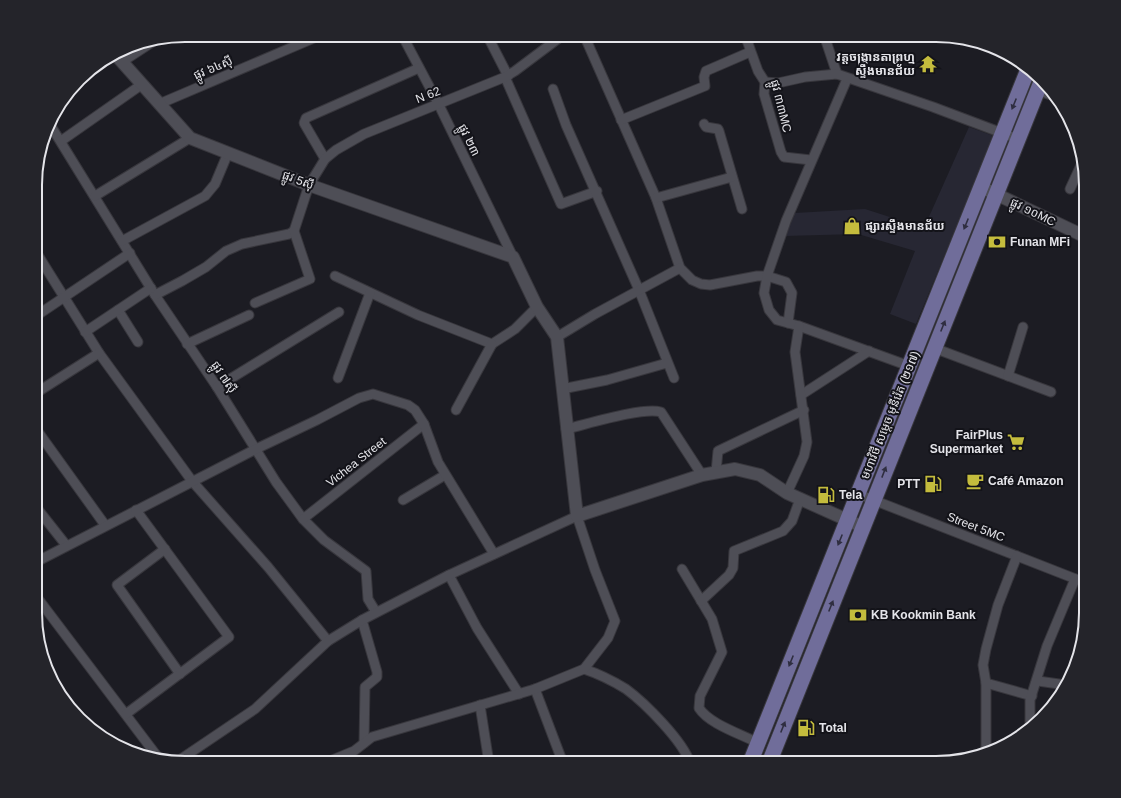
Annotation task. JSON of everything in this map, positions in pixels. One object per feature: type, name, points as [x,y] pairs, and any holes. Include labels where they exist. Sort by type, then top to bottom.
[{"type":"main road","name":"មហាវិថី សម្តេច មុនីរ៉េត (២១៧)","points":[[753,756],[1026,74]]},
{"type":"main road","name":"មហាវិថី សម្តេច មុនីរ៉េត (២១៧)","points":[[771,756],[1018,139],[1043,90]]},
{"type":"street","name":"ផ្លូវ ៦៤ស៊ី","points":[[159,104],[305,42]]},
{"type":"street","name":"ផ្លូវ ២៣","points":[[406,42],[438,104],[513,257]]},
{"type":"street","points":[[490,42],[561,204],[596,191]]},
{"type":"street","name":"N 62","points":[[294,231],[309,185],[325,159],[336,150],[364,134],[506,76],[553,42]]},
{"type":"street","points":[[587,42],[656,198],[680,268],[692,280],[701,284],[710,285],[757,276],[767,276],[786,282],[792,293],[788,323]]},
{"type":"street","name":"ផ្លូវ ៣៣MC","points":[[747,42],[758,72],[765,82],[764,94],[784,158],[811,160]]},
{"type":"street","points":[[826,42],[837,74]]},
{"type":"street","points":[[621,120],[705,86],[706,71],[750,52]]},
{"type":"street","name":"ផ្លូវ 5ស៊ី","points":[[119,58],[141,85],[190,138],[309,185],[513,257]]},
{"type":"street","points":[[325,159],[304,123],[306,118],[419,68]]},
{"type":"street","points":[[765,82],[778,83],[805,77],[837,74],[933,107],[1018,139]]},
{"type":"street","points":[[847,78],[786,221],[767,276],[764,292],[769,310],[777,320],[799,326],[909,366]]},
{"type":"street","points":[[61,141],[141,85]]},
{"type":"street","points":[[553,89],[566,125],[639,290],[674,378]]},
{"type":"street","points":[[704,124],[706,127],[718,129],[719,131],[742,209]]},
{"type":"street","name":"ផ្លូវ ៧ស៊ី","points":[[53,129],[153,291],[217,387],[276,482],[303,518],[341,555],[366,571],[368,599],[376,612]]},
{"type":"street","points":[[95,196],[190,138]]},
{"type":"street","points":[[122,241],[205,196],[215,184],[228,153]]},
{"type":"street","points":[[1070,189],[1079,171]]},
{"type":"street","points":[[656,198],[732,176]]},
{"type":"street","name":"ផ្លូវ ១០MC","points":[[981,187],[1079,234]]},
{"type":"street","points":[[85,332],[118,310],[153,291],[182,281],[206,267],[226,252],[242,244],[289,234],[294,231],[310,280],[254,303]]},
{"type":"street","points":[[42,312],[130,253]]},
{"type":"street","points":[[342,756],[354,751],[372,737],[535,689],[584,669],[608,638],[615,621],[595,570],[577,516],[566,429],[557,338],[537,308],[513,257]]},
{"type":"street","points":[[42,262],[99,353],[192,481],[268,568],[328,641]]},
{"type":"street","points":[[557,338],[680,268]]},
{"type":"street","points":[[335,276],[418,315],[492,344]]},
{"type":"street","points":[[338,378],[370,292]]},
{"type":"street","points":[[456,410],[492,344],[515,330],[537,308]]},
{"type":"street","points":[[118,310],[138,342]]},
{"type":"street","points":[[217,387],[340,312]]},
{"type":"street","points":[[187,344],[248,315]]},
{"type":"street","points":[[787,493],[804,456],[807,442],[804,410],[795,352],[799,326]]},
{"type":"street","points":[[1008,376],[1023,327]]},
{"type":"street","points":[[934,348],[1050,392]]},
{"type":"street","points":[[801,395],[869,351]]},
{"type":"street","points":[[42,389],[99,353]]},
{"type":"street","points":[[562,390],[607,380],[668,362]]},
{"type":"street","points":[[42,559],[256,449],[359,398],[373,394],[408,406],[415,410],[424,424],[433,451],[445,475],[494,554]]},
{"type":"street","points":[[716,472],[718,451],[804,410]]},
{"type":"street","points":[[566,429],[650,411],[662,412],[702,475]]},
{"type":"street","name":"Vichea Street","points":[[303,518],[424,424]]},
{"type":"street","points":[[42,437],[105,525]]},
{"type":"street","points":[[185,756],[255,709],[328,641],[362,620],[449,575],[577,516],[702,475],[735,469],[760,475],[800,500],[862,528]]},
{"type":"street","points":[[404,500],[445,475]]},
{"type":"street","name":"Street 5MC","points":[[858,494],[1079,580]]},
{"type":"street","points":[[701,601],[728,575],[733,568],[734,550],[783,531],[792,521],[800,500]]},
{"type":"street","points":[[126,714],[229,637],[136,510]]},
{"type":"street","points":[[42,515],[66,545]]},
{"type":"street","points":[[165,549],[117,585],[180,674]]},
{"type":"street","points":[[986,747],[986,683],[983,665],[998,605],[1017,556]]},
{"type":"street","points":[[682,569],[712,619],[722,652],[700,696],[699,708],[703,714],[714,721],[758,743]]},
{"type":"street","points":[[449,575],[476,628],[519,694]]},
{"type":"street","points":[[1030,721],[1032,696],[1038,681],[1047,646],[1075,579]]},
{"type":"street","points":[[42,604],[154,752]]},
{"type":"street","points":[[362,620],[377,672],[377,677],[364,687],[364,743]]},
{"type":"street","points":[[584,669],[626,690],[669,731],[681,745],[686,756]]},
{"type":"street","points":[[1038,681],[1060,684]]},
{"type":"street","points":[[986,683],[1032,696]]},
{"type":"street","points":[[535,689],[560,756]]},
{"type":"street","points":[[480,705],[488,756]]},
{"type":"shaded area","name":"ផ្សារស្ទឹងមានជ័យ","points":[[969,127],[994,136],[916,324],[890,314],[915,251],[858,234],[784,236],[788,223],[795,213],[865,209],[924,228]]},
{"type":"place","name":"វត្តចង្ក្រានតាព្រហ្ម ស្ទឹងមានជ័យ","points":[[928,64]]},
{"type":"place","name":"ផ្សារស្ទឹងមានជ័យ","points":[[852,226]]},
{"type":"place","name":"Funan MFi","points":[[997,242]]},
{"type":"place","name":"FairPlus Supermarket","points":[[1016,442]]},
{"type":"place","name":"Café Amazon","points":[[975,481]]},
{"type":"place","name":"PTT","points":[[933,484]]},
{"type":"place","name":"Tela","points":[[826,495]]},
{"type":"place","name":"KB Kookmin Bank","points":[[858,615]]},
{"type":"place","name":"Total","points":[[806,728]]}]
